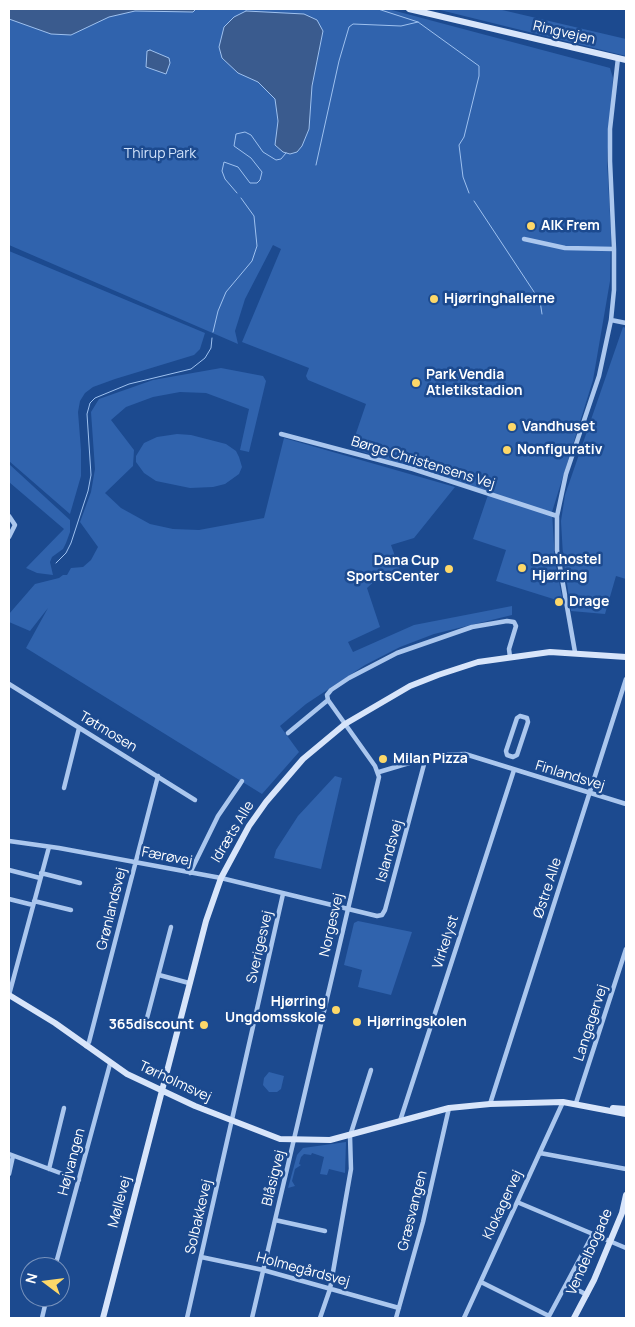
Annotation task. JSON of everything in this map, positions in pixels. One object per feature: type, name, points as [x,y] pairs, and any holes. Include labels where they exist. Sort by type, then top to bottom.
[{"type":"street","name":"Ringvejen","points":[[409,9],[626,60]]},
{"type":"street","points":[[575,652],[558,550],[556,516],[566,474],[599,376],[611,320],[614,290],[614,249],[610,129],[618,58]]},
{"type":"street","points":[[524,239],[565,248],[614,249]]},
{"type":"street","points":[[611,320],[626,324]]},
{"type":"street","name":"Børge Christensens Vej","points":[[281,434],[413,469],[556,516]]},
{"type":"street","points":[[9,516],[15,525],[9,537]]},
{"type":"street","points":[[379,772],[328,700],[327,695],[331,690],[397,653],[472,627],[507,621],[514,622],[516,626],[509,648],[510,656]]},
{"type":"street","name":"Idræts Alle","points":[[162,1092],[189,983],[206,922],[221,878],[249,826],[266,802],[304,759],[345,724],[369,708],[417,684],[478,662],[510,656],[575,652],[626,657]]},
{"type":"street","name":"Østre Alle","points":[[490,1104],[626,679]]},
{"type":"street","name":"Tøtmosen","points":[[9,684],[195,800]]},
{"type":"street","points":[[288,733],[328,700]]},
{"type":"street","name":"Finlandsvej","points":[[520,716],[527,718],[528,722],[518,755],[511,756],[507,755],[506,751],[516,718],[520,716]]},
{"type":"street","points":[[64,788],[79,728]]},
{"type":"street","name":"Finlandsvej","points":[[379,772],[426,758],[452,753],[465,754],[626,804]]},
{"type":"street","name":"Finlandsvej","points":[[508,768],[511,756]]},
{"type":"street","name":"Islandsvej","points":[[348,909],[377,916],[382,915],[385,910],[426,758]]},
{"type":"street","name":"Virkelyst","points":[[400,1121],[514,770]]},
{"type":"street","name":"Norgesvej","points":[[294,1141],[379,772]]},
{"type":"street","name":"Grønlandsvej","points":[[86,1046],[89,1042],[158,776]]},
{"type":"street","name":"Idræts Alle","points":[[190,873],[211,828],[242,781]]},
{"type":"street","name":"Færøvej","points":[[9,841],[48,846],[221,878],[348,909]]},
{"type":"street","points":[[9,995],[48,846]]},
{"type":"street","points":[[9,870],[80,883]]},
{"type":"street","name":"Sverigesvej","points":[[232,1121],[283,894]]},
{"type":"street","points":[[9,899],[71,910]]},
{"type":"street","points":[[148,1018],[171,927]]},
{"type":"street","name":"Langagervej","points":[[576,1103],[626,949]]},
{"type":"street","points":[[159,975],[189,983]]},
{"type":"street","name":"Tørholmsvej","points":[[9,995],[56,1023],[110,1064],[162,1092],[274,1137],[294,1141],[330,1140],[449,1108],[490,1104],[576,1103],[626,1114]]},
{"type":"street","name":"Højvangen","points":[[59,1257],[110,1064]]},
{"type":"street","points":[[320,1318],[330,1289],[350,1169],[350,1136],[371,1070]]},
{"type":"street","name":"Møllevej","points":[[103,1318],[162,1092]]},
{"type":"street","name":"Klokagervej","points":[[464,1318],[562,1102]]},
{"type":"street","name":"Tørholmsvej","points":[[599,1107],[626,1109]]},
{"type":"street","points":[[49,1169],[64,1108]]},
{"type":"street","name":"Græsvangen","points":[[396,1318],[422,1222],[449,1108]]},
{"type":"street","name":"Solbakkevej","points":[[187,1318],[232,1121]]},
{"type":"street","name":"Blåsigvej","points":[[252,1318],[294,1141]]},
{"type":"street","points":[[540,1153],[626,1169]]},
{"type":"street","points":[[9,1174],[11,1155],[79,1180]]},
{"type":"street","name":"Vendelbogade","points":[[574,1318],[587,1295],[610,1241],[622,1212],[626,1195]]},
{"type":"street","points":[[517,1202],[626,1248]]},
{"type":"street","name":"Blåsigvej","points":[[275,1220],[325,1231]]},
{"type":"street","points":[[481,1282],[549,1317],[593,1234]]},
{"type":"street","name":"Holmegårdsvej","points":[[201,1257],[263,1270],[399,1308]]},
{"type":"street","points":[[567,1284],[587,1295]]},
{"type":"green space","name":"Thirup Park","points":[[9,9],[388,9],[610,68],[613,78],[607,161],[611,234],[610,281],[593,380],[552,512],[555,561],[563,602],[496,581],[506,550],[473,539],[489,492],[351,448],[366,404],[308,380],[306,376],[309,368],[242,342],[281,249],[273,245],[245,299],[235,331],[238,344],[9,245]]},
{"type":"green space","points":[[436,9],[498,9],[626,39],[626,56]]},
{"type":"green space","points":[[9,251],[205,333],[200,349],[194,355],[115,379],[93,387],[85,393],[80,401],[78,412],[81,476],[70,514],[9,461]]},
{"type":"green space","points":[[623,327],[626,328],[626,579],[616,576],[605,614],[571,611],[563,556],[561,521],[565,495]]},
{"type":"green space","points":[[221,368],[263,376],[266,381],[249,452],[240,450],[249,409],[206,393],[180,392],[153,397],[126,407],[111,420],[134,450],[133,466],[105,493],[121,508],[150,524],[173,529],[199,530],[264,518],[284,438],[455,487],[414,538],[391,545],[401,573],[378,578],[367,588],[380,627],[348,642],[353,652],[414,625],[512,606],[512,615],[434,634],[400,647],[365,665],[306,704],[280,726],[299,752],[262,794],[26,648],[48,608],[30,631],[9,622],[9,614],[35,584],[67,575],[71,568],[83,567],[91,560],[98,547],[80,522],[91,492],[95,469],[91,412],[99,399],[153,380]]},
{"type":"green space","points":[[177,434],[191,435],[226,444],[236,451],[239,457],[242,467],[239,474],[225,484],[213,487],[190,488],[156,481],[144,473],[136,462],[136,456],[144,443],[157,437]]},
{"type":"green space","points":[[9,464],[70,520],[70,532],[66,543],[63,549],[52,557],[50,562],[53,575],[37,573],[26,568],[64,529],[9,482]]},
{"type":"green space","points":[[335,776],[342,778],[321,869],[274,858],[276,850],[298,816]]},
{"type":"green space","points":[[358,921],[412,932],[391,995],[358,987],[362,970],[344,965],[354,923]]},
{"type":"green space","points":[[269,1072],[284,1076],[281,1089],[277,1092],[269,1092],[263,1085],[264,1078]]},
{"type":"green space","points":[[346,1142],[345,1173],[329,1169],[327,1175],[320,1174],[324,1157],[312,1153],[311,1155],[304,1154],[299,1164],[301,1165],[295,1169],[292,1181],[295,1186],[288,1188],[297,1155],[303,1148]]},
{"type":"shaded area","points":[[9,9],[196,9],[193,12],[135,11],[109,17],[71,35],[51,34],[9,19]]},
{"type":"shaded area","points":[[246,11],[304,14],[317,20],[323,31],[312,86],[309,129],[302,146],[297,152],[290,154],[283,152],[275,145],[278,121],[275,99],[258,82],[238,73],[222,58],[219,47],[224,27],[234,17]]},
{"type":"shaded area","points":[[150,50],[169,58],[170,63],[166,74],[146,67],[147,51]]},
{"type":"waterway","points":[[378,9],[418,22],[479,66],[479,76],[464,137],[459,145],[463,177],[469,193]]},
{"type":"waterway","points":[[316,165],[339,61],[349,27],[353,24],[401,26],[418,22]]},
{"type":"waterway","points":[[237,193],[225,179],[222,171],[224,162],[238,167],[250,183],[257,183],[262,172],[251,158],[234,146],[236,134],[245,132],[251,135],[263,152],[276,160],[281,159],[286,153]]},
{"type":"waterway","points":[[213,332],[218,311],[226,292],[252,261],[257,246],[254,216],[241,198]]},
{"type":"waterway","points":[[474,201],[540,301],[542,314]]},
{"type":"waterway","points":[[56,563],[66,553],[71,543],[88,491],[91,475],[87,414],[90,403],[95,398],[129,384],[191,369],[205,358],[211,348],[212,338]]},
{"type":"place","name":"AIK Frem","points":[[531,226]]},
{"type":"place","name":"Hjørringhallerne","points":[[434,299]]},
{"type":"place","name":"Park Vendia Atletikstadion","points":[[416,383]]},
{"type":"place","name":"Vandhuset","points":[[512,427]]},
{"type":"place","name":"Nonfigurativ","points":[[507,450]]},
{"type":"place","name":"Danhostel Hjørring","points":[[522,568]]},
{"type":"place","name":"Dana Cup SportsCenter","points":[[449,569]]},
{"type":"place","name":"Drage","points":[[559,602]]},
{"type":"place","name":"Milan Pizza","points":[[383,759]]},
{"type":"place","name":"Hjørring Ungdomsskole","points":[[336,1010]]},
{"type":"place","name":"Hjørringskolen","points":[[357,1022]]},
{"type":"place","name":"365discount","points":[[204,1025]]}]
